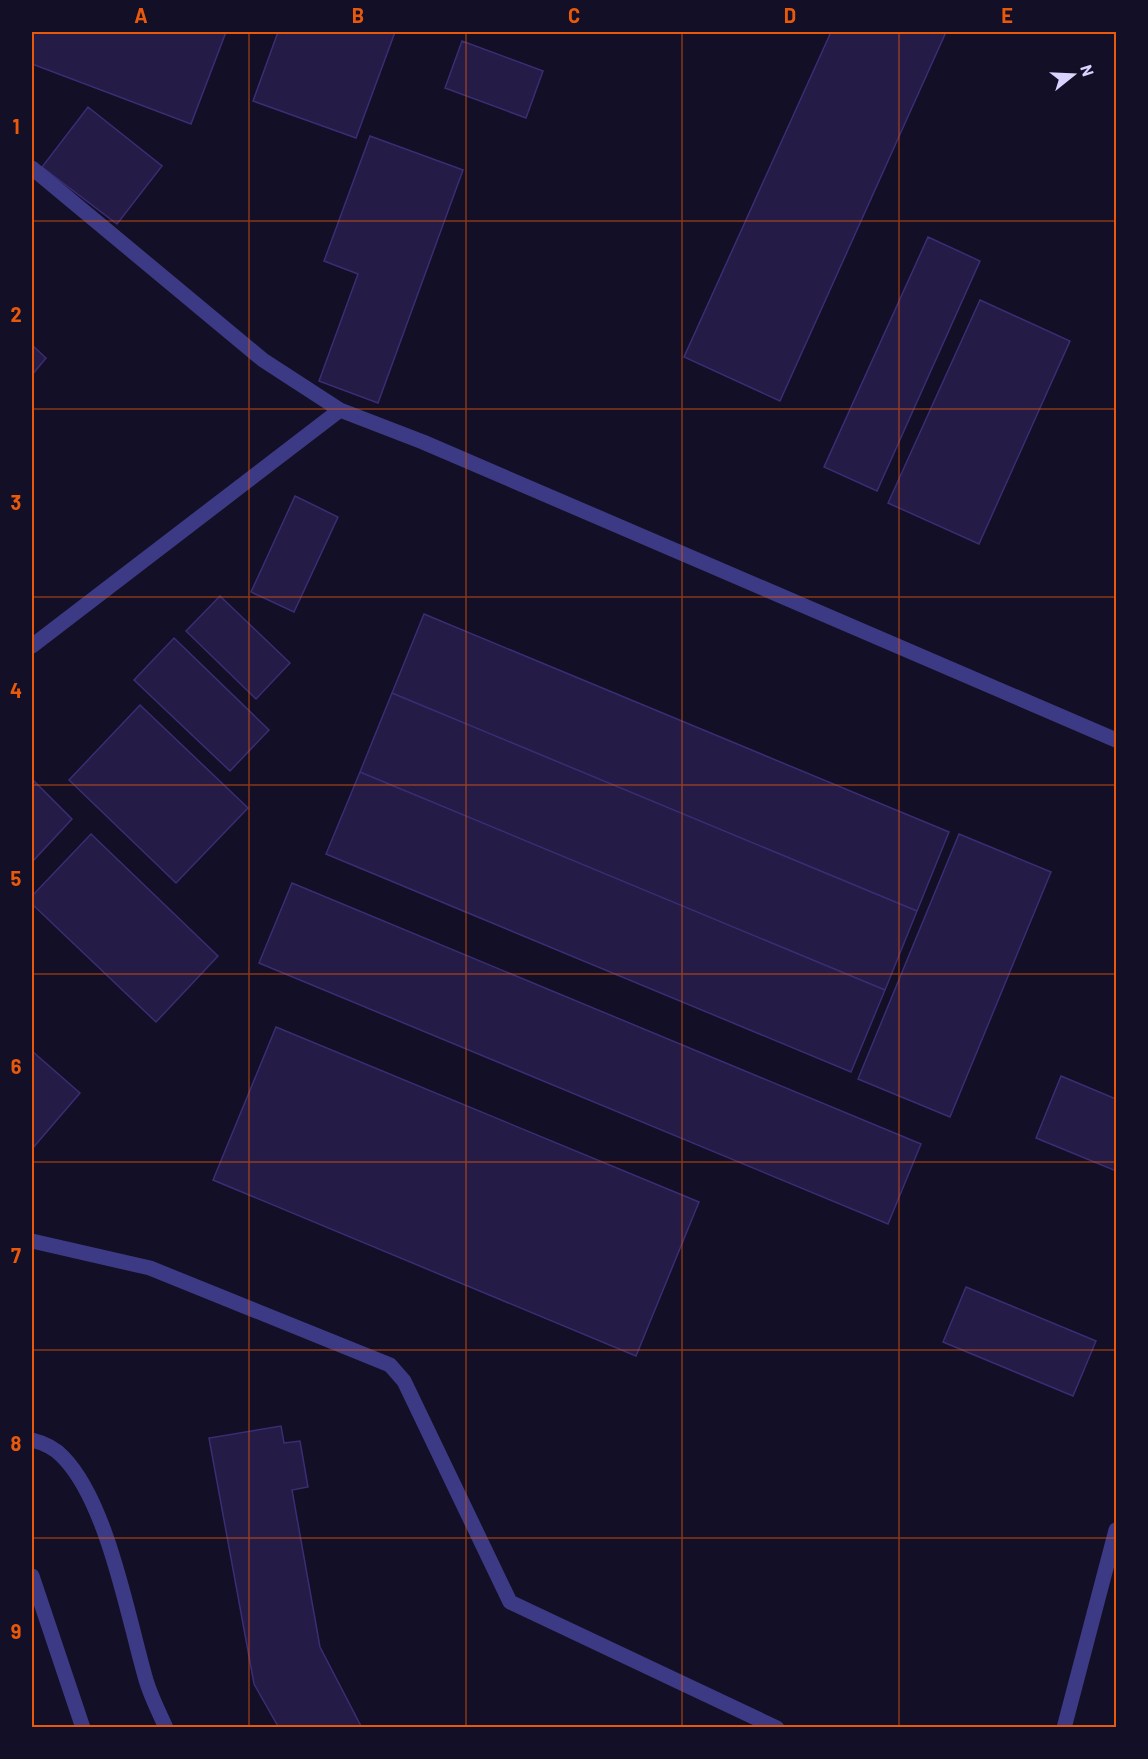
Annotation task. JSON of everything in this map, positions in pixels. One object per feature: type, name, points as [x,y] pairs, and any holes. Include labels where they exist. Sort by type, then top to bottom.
[{"type":"street","points":[[32,168],[263,360],[340,410],[423,442],[1116,740]]},
{"type":"street","points":[[32,646],[340,410]]},
{"type":"street","points":[[32,1241],[150,1268],[390,1365],[404,1381],[510,1602],[777,1728]]},
{"type":"street","points":[[32,1440],[47,1444],[64,1457],[83,1484],[111,1550],[147,1684],[166,1728]]},
{"type":"street","points":[[1064,1728],[1116,1530]]},
{"type":"street","points":[[32,1576],[83,1728]]},
{"type":"building","points":[[32,32],[226,32],[191,124],[32,64]]},
{"type":"building","points":[[278,32],[395,32],[356,138],[253,101]]},
{"type":"building","points":[[831,32],[946,32],[780,401],[684,357]]},
{"type":"building","points":[[462,41],[543,71],[526,118],[445,88]]},
{"type":"building","points":[[88,107],[162,166],[117,224],[42,167]]},
{"type":"building","points":[[370,136],[463,170],[378,403],[319,381],[358,274],[324,261]]},
{"type":"building","points":[[928,237],[980,261],[877,491],[824,467]]},
{"type":"building","points":[[980,300],[1070,341],[979,544],[888,503]]},
{"type":"building","points":[[32,345],[46,358],[32,375]]},
{"type":"building","points":[[295,496],[338,517],[294,612],[251,592]]},
{"type":"building","points":[[220,596],[290,663],[256,699],[186,631]]},
{"type":"building","points":[[424,614],[949,832],[917,911],[392,693]]},
{"type":"building","points":[[174,638],[269,730],[230,771],[134,680]]},
{"type":"building","points":[[392,693],[917,911],[885,990],[360,772]]},
{"type":"building","points":[[140,705],[248,808],[176,883],[69,780]]},
{"type":"building","points":[[360,772],[885,990],[851,1072],[326,854]]},
{"type":"building","points":[[32,779],[72,819],[32,862]]},
{"type":"building","points":[[91,834],[218,956],[156,1022],[32,904],[32,896]]},
{"type":"building","points":[[959,834],[1051,872],[950,1117],[858,1079]]},
{"type":"building","points":[[292,883],[921,1144],[888,1224],[259,963]]},
{"type":"building","points":[[276,1027],[699,1202],[636,1356],[213,1180]]},
{"type":"building","points":[[32,1051],[80,1093],[32,1149]]},
{"type":"building","points":[[1061,1076],[1116,1099],[1116,1171],[1036,1138]]},
{"type":"building","points":[[966,1287],[1096,1341],[1073,1396],[943,1342]]},
{"type":"building","points":[[281,1426],[284,1443],[300,1441],[308,1487],[292,1490],[320,1647],[362,1728],[279,1728],[254,1684],[209,1438]]}]
